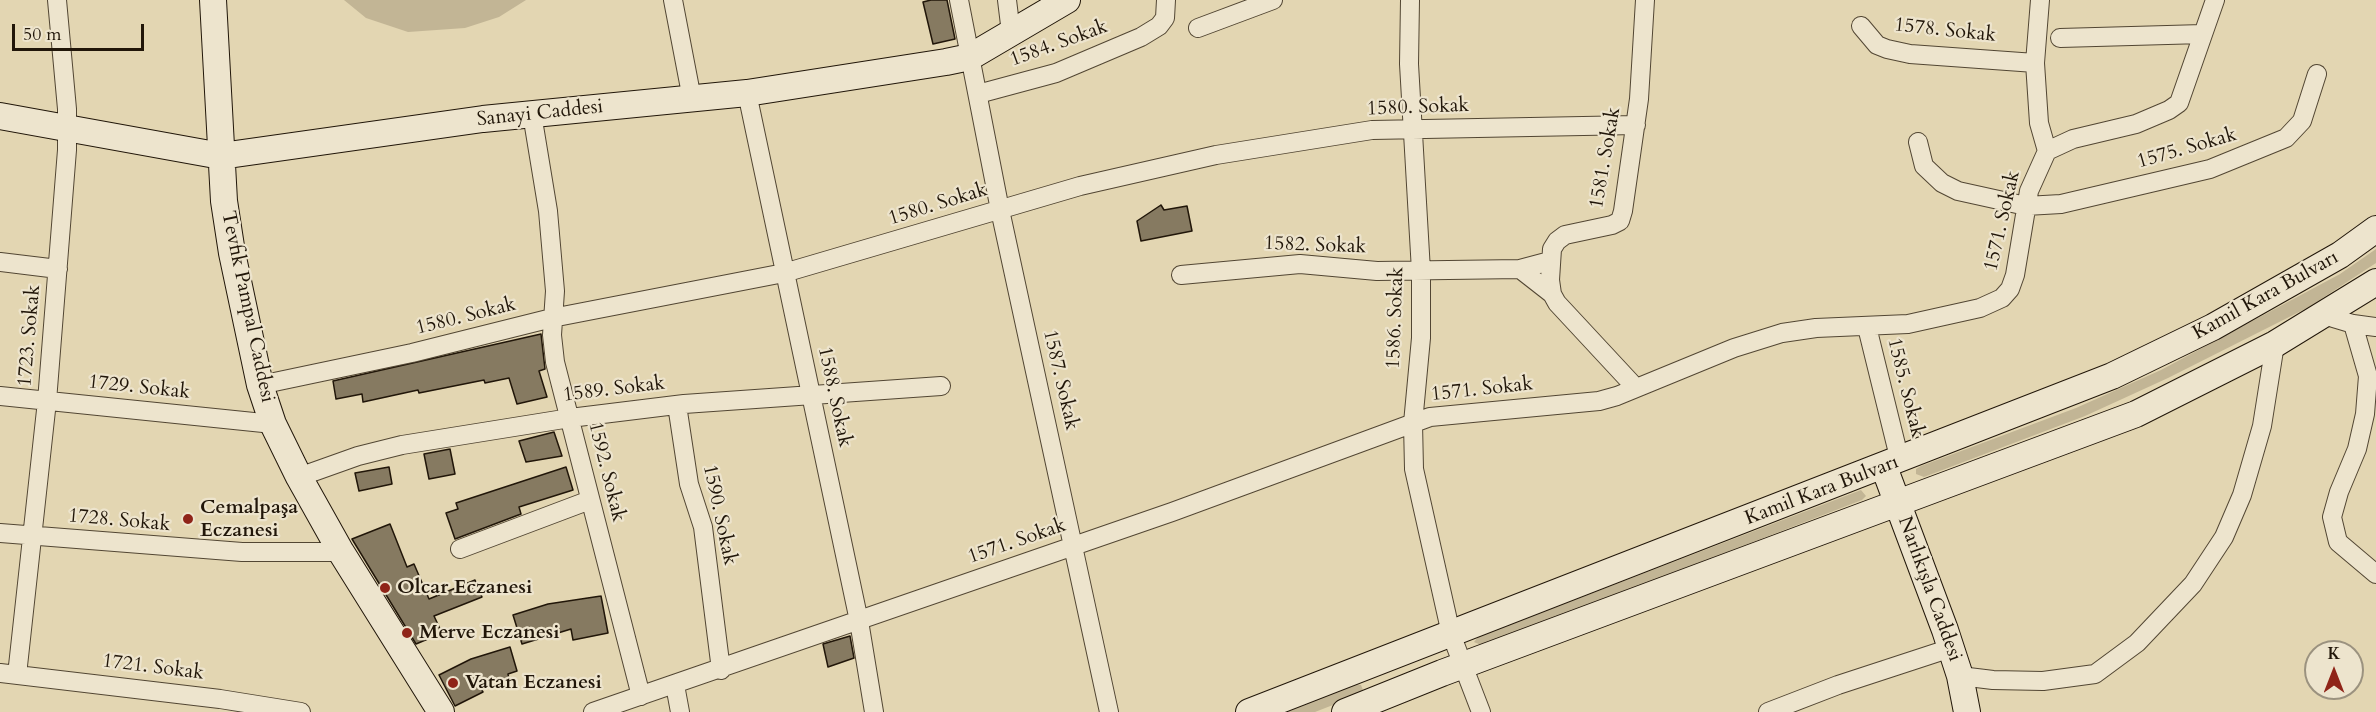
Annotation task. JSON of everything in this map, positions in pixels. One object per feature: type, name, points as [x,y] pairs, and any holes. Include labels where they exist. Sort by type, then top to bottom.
[{"type":"main road","name":"Tevfik Pampal Caddesi","points":[[213,0],[221,156],[232,253],[260,385],[273,424],[299,477],[341,552],[441,712]]},
{"type":"main road","name":"Sanayi Caddesi","points":[[0,116],[67,130],[221,156],[375,133],[532,114],[747,93],[970,57],[1067,0]]},
{"type":"main road","name":"Kamil Kara Bulvarı","points":[[1249,712],[1892,464],[2112,376],[2213,327],[2340,255],[2376,229]]},
{"type":"main road","name":"Kamil Kara Bulvarı","points":[[1345,712],[2136,414],[2274,344],[2376,282]]},
{"type":"main road","name":"Narlıkışla Caddesi","points":[[1892,464],[1897,503],[1951,648],[1960,676],[1967,712]]},
{"type":"street","name":"1723. Sokak","points":[[8,674],[33,536],[58,268],[67,130],[57,0]]},
{"type":"street","points":[[673,0],[692,99]]},
{"type":"street","name":"1587. Sokak","points":[[959,0],[1000,210],[1110,712]]},
{"type":"street","points":[[1007,0],[1011,33]]},
{"type":"street","name":"1584. Sokak","points":[[978,94],[1056,73],[1141,37],[1159,26],[1165,18],[1166,0]]},
{"type":"street","points":[[1198,28],[1274,0]]},
{"type":"street","name":"1586. Sokak","points":[[1410,0],[1412,129],[1421,271],[1421,338],[1413,423],[1414,469],[1451,634],[1481,712]]},
{"type":"street","name":"1581. Sokak","points":[[1550,261],[1552,249],[1565,235],[1612,225],[1620,220],[1636,125],[1645,0]]},
{"type":"street","points":[[2040,0],[2034,63],[2039,123],[2047,151],[2073,139],[2136,124],[2169,110],[2179,103],[2215,0]]},
{"type":"street","name":"1578. Sokak","points":[[1861,26],[1877,45],[1910,54],[2034,63]]},
{"type":"street","points":[[2060,38],[2203,34]]},
{"type":"street","name":"1575. Sokak","points":[[2026,206],[2061,204],[2179,178],[2264,148],[2295,131],[2307,109],[2317,74]]},
{"type":"street","name":"1588. Sokak","points":[[747,93],[859,621],[874,712]]},
{"type":"street","name":"1592. Sokak","points":[[532,114],[550,234],[555,291],[552,318],[555,362],[641,696]]},
{"type":"street","name":"1580. Sokak","points":[[260,385],[412,353],[552,318],[784,273],[1080,186],[1216,155],[1361,132],[1636,125]]},
{"type":"street","points":[[1918,142],[1924,166],[1942,183],[1976,196],[2026,206]]},
{"type":"street","name":"1571. Sokak","points":[[593,712],[721,670],[1074,546],[1413,423],[1445,414],[1599,401],[1759,340],[1816,328],[1867,327],[1932,320],[1980,308],[2002,298],[2010,289],[2015,275],[2026,206],[2037,170],[2047,151]]},
{"type":"street","points":[[1550,261],[1552,294]]},
{"type":"street","name":"1582. Sokak","points":[[1181,275],[1300,264],[1340,269],[1421,271],[1520,269],[1550,261]]},
{"type":"street","points":[[0,262],[58,268]]},
{"type":"street","points":[[1520,269],[1552,294],[1635,388]]},
{"type":"street","points":[[2323,315],[2353,324],[2376,327]]},
{"type":"street","points":[[2353,324],[2368,376],[2365,414],[2357,449],[2339,492],[2332,517],[2338,542],[2376,574]]},
{"type":"street","name":"1585. Sokak","points":[[1867,327],[1892,464]]},
{"type":"street","points":[[1960,676],[1993,680],[2043,681],[2095,674],[2137,643],[2193,584],[2224,537],[2242,495],[2262,426],[2274,344]]},
{"type":"street","name":"1589. Sokak","points":[[299,477],[358,456],[402,446],[570,418],[677,405],[941,386]]},
{"type":"street","name":"1729. Sokak","points":[[0,396],[273,424]]},
{"type":"street","name":"1590. Sokak","points":[[677,405],[688,484],[703,527],[721,670]]},
{"type":"street","points":[[460,549],[590,500]]},
{"type":"street","name":"1728. Sokak","points":[[0,533],[242,552],[341,552]]},
{"type":"street","points":[[1767,712],[1838,685],[1951,648]]},
{"type":"street","name":"1721. Sokak","points":[[8,674],[220,699],[301,712]]},
{"type":"street","points":[[675,685],[680,712]]},
{"type":"shaded area","points":[[344,0],[526,0],[499,17],[465,28],[408,32],[366,18]]},
{"type":"shaded area","points":[[2376,249],[2376,263],[2309,307],[2168,378],[2085,416],[1924,477],[1916,474],[1916,469],[1921,466],[2076,408],[2161,370],[2340,274]]},
{"type":"shaded area","points":[[1861,490],[1866,496],[1862,500],[1483,646],[1474,642],[1478,637]]},
{"type":"shaded area","points":[[1355,684],[1361,685],[1363,690],[1356,696],[1315,712],[1283,712]]},
{"type":"building","points":[[947,0],[955,39],[933,44],[923,2]]},
{"type":"building","points":[[1161,205],[1164,210],[1187,206],[1192,231],[1141,241],[1137,221]]},
{"type":"building","points":[[541,334],[545,369],[539,371],[547,397],[517,404],[509,378],[485,383],[484,380],[419,393],[418,390],[363,402],[362,394],[336,399],[333,381]]},
{"type":"building","points":[[554,432],[562,456],[526,462],[519,441]]},
{"type":"building","points":[[450,449],[455,474],[429,479],[424,454]]},
{"type":"building","points":[[389,467],[392,484],[359,491],[355,473]]},
{"type":"building","points":[[566,467],[573,490],[519,507],[521,514],[455,539],[446,513],[458,509],[456,503]]},
{"type":"building","points":[[390,524],[407,567],[414,564],[429,599],[475,580],[482,597],[434,616],[442,633],[416,644],[352,539]]},
{"type":"building","points":[[601,596],[608,633],[573,640],[571,629],[522,644],[513,615],[548,604]]},
{"type":"building","points":[[850,636],[854,658],[828,667],[823,644]]},
{"type":"building","points":[[510,647],[517,671],[508,674],[509,679],[480,687],[483,692],[455,706],[439,675],[471,659]]},
{"type":"place","name":"Cemalpaşa Eczanesi","points":[[188,519]]},
{"type":"place","name":"Olcar Eczanesi","points":[[385,588]]},
{"type":"place","name":"Merve Eczanesi","points":[[407,633]]},
{"type":"place","name":"Vatan Eczanesi","points":[[453,683]]}]
